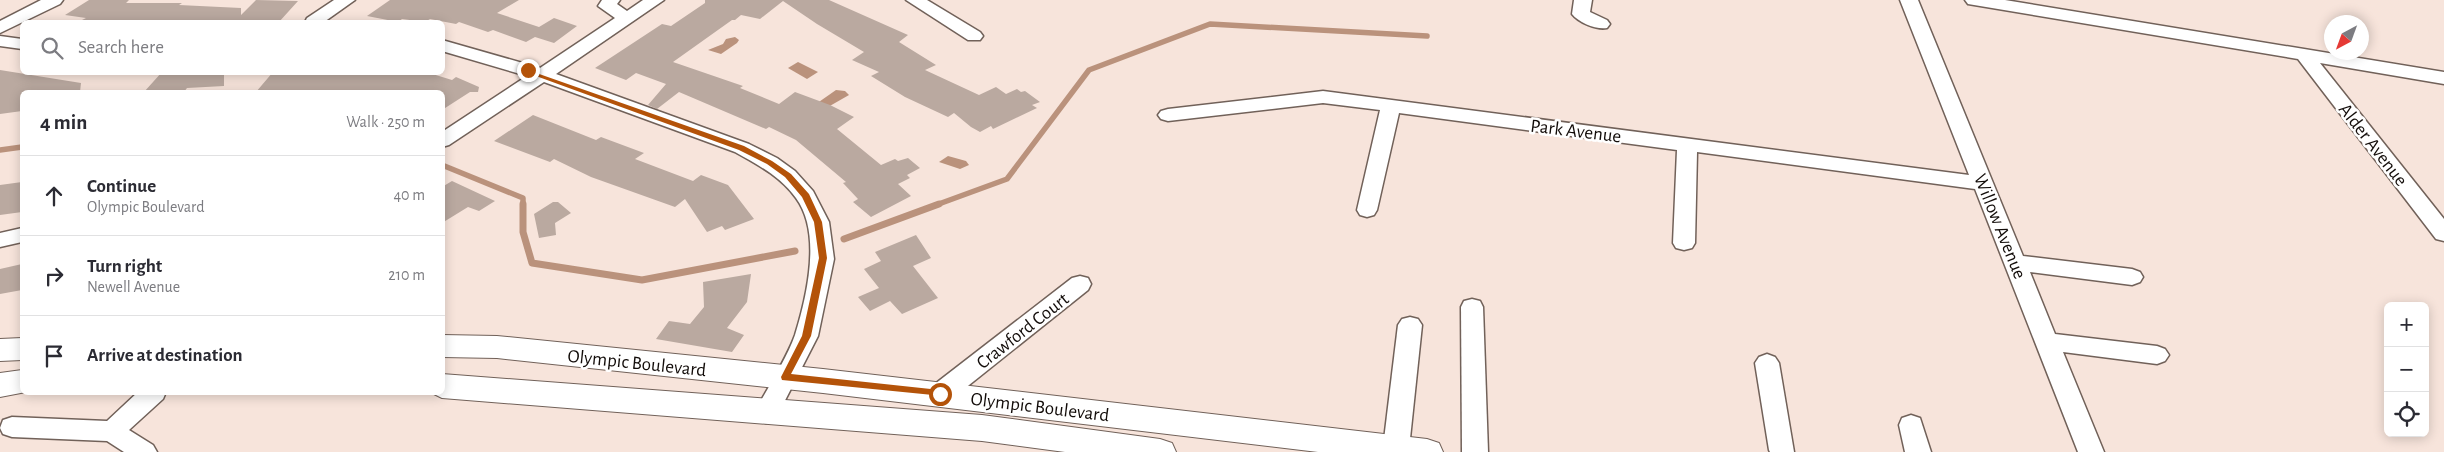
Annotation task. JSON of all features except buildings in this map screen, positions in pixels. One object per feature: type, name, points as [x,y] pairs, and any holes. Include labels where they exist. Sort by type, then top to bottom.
[{"type":"main road","name":"Olympic Boulevard","points":[[445,346],[497,347],[785,377],[1419,451]]},
{"type":"main road","points":[[0,350],[20,349]]},
{"type":"main road","points":[[0,385],[20,382]]},
{"type":"main road","name":"Olympic Boulevard","points":[[445,386],[766,413],[982,428],[1160,452]]},
{"type":"street","points":[[0,28],[54,0]]},
{"type":"street","points":[[316,20],[346,0]]},
{"type":"street","points":[[611,0],[607,6],[627,18]]},
{"type":"street","points":[[445,139],[655,0]]},
{"type":"street","points":[[915,0],[974,36]]},
{"type":"street","points":[[1583,0],[1581,14],[1601,24]]},
{"type":"street","name":"Willow Avenue","points":[[1909,0],[2091,452]]},
{"type":"street","points":[[1974,0],[2444,78]]},
{"type":"street","points":[[0,41],[20,44]]},
{"type":"street","points":[[445,45],[543,75],[742,148],[770,163],[788,176],[806,196],[818,222],[823,258],[806,336],[766,413]]},
{"type":"street","name":"Alder Avenue","points":[[2304,55],[2444,234]]},
{"type":"street","name":"Park Avenue","points":[[1168,115],[1323,97],[1984,184]]},
{"type":"street","points":[[1367,210],[1391,106]]},
{"type":"street","points":[[1684,242],[1687,145]]},
{"type":"street","points":[[0,240],[20,235]]},
{"type":"street","points":[[2016,263],[2132,277]]},
{"type":"street","name":"Crawford Court","points":[[940,394],[1080,284]]},
{"type":"street","points":[[1472,307],[1475,452]]},
{"type":"street","points":[[1410,325],[1419,451]]},
{"type":"street","points":[[2047,342],[2157,355]]},
{"type":"street","points":[[1767,363],[1780,451]]},
{"type":"street","points":[[112,431],[151,395]]},
{"type":"street","points":[[1911,425],[1918,452]]},
{"type":"street","points":[[12,427],[112,431],[144,452]]},
{"type":"shaded area","points":[[735,37],[739,40],[737,43],[721,54],[708,50],[723,44],[726,39]]},
{"type":"shaded area","points":[[798,62],[818,72],[807,79],[788,68]]},
{"type":"shaded area","points":[[836,90],[845,91],[849,95],[828,107],[816,104]]},
{"type":"shaded area","points":[[948,156],[966,161],[969,165],[960,169],[939,162]]},
{"type":"waterway","points":[[936,205],[1007,179],[1089,70],[1210,24],[1427,36]]},
{"type":"waterway","points":[[0,150],[20,147]]},
{"type":"waterway","points":[[445,166],[523,198],[523,232],[532,263],[642,280],[795,251]]},
{"type":"waterway","points":[[844,239],[939,204]]},
{"type":"route","points":[[528,70],[742,148],[770,163],[788,176],[806,196],[818,222],[823,258],[806,336],[785,377],[940,394]]}]
